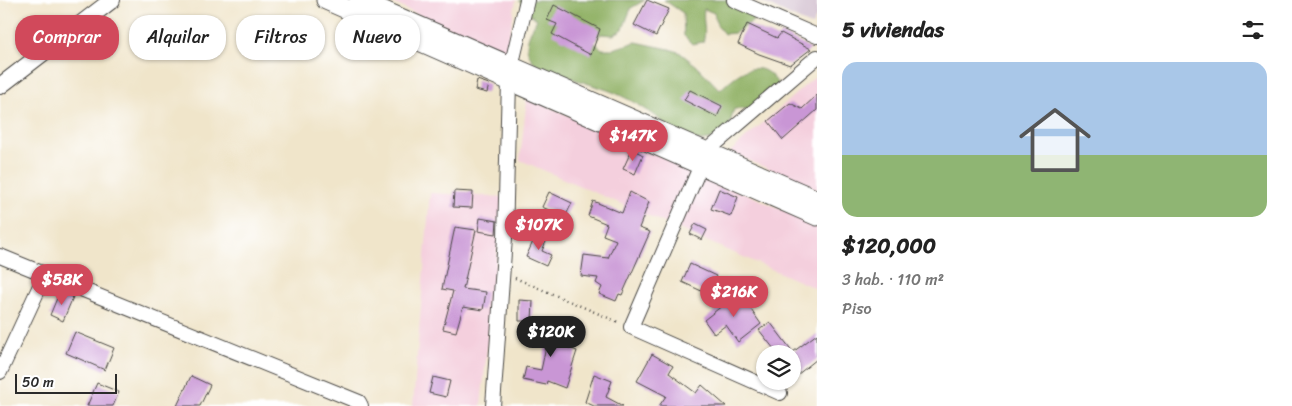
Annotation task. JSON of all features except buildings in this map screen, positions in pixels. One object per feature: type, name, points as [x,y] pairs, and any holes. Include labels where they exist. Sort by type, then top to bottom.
[{"type":"main road","points":[[326,0],[510,74],[704,158],[817,200]]},
{"type":"main road","points":[[359,0],[510,74]]},
{"type":"main road","points":[[704,158],[817,216]]},
{"type":"street","points":[[0,86],[112,0]]},
{"type":"street","points":[[493,406],[503,273],[510,74],[527,0]]},
{"type":"street","points":[[734,0],[817,36]]},
{"type":"street","points":[[780,393],[631,327],[704,158],[817,57]]},
{"type":"street","points":[[0,256],[360,404]]},
{"type":"street","points":[[0,372],[45,275]]},
{"type":"path","points":[[503,273],[631,327]]},
{"type":"shaded area","points":[[386,0],[516,0],[506,55]]},
{"type":"shaded area","points":[[758,0],[817,0],[817,15],[812,26]]},
{"type":"shaded area","points":[[817,75],[817,190],[730,152]]},
{"type":"shaded area","points":[[527,97],[817,225],[817,289],[520,160]]},
{"type":"shaded area","points":[[430,193],[503,197],[481,406],[413,406]]},
{"type":"green space","points":[[519,0],[645,0],[631,8],[623,29],[613,35],[601,34],[594,42],[602,49],[613,49],[636,42],[679,52],[697,66],[720,90],[744,71],[759,69],[767,72],[774,78],[781,89],[779,99],[758,109],[734,109],[728,130],[713,139],[698,141],[682,137],[653,114],[626,98],[547,70],[533,61],[529,55],[527,45],[529,34],[537,19],[527,13]]},
{"type":"green space","points":[[664,0],[749,0],[753,9],[753,21],[735,33],[724,34],[717,25],[714,13],[704,9],[705,34],[703,42],[692,44],[684,36],[683,13]]}]
